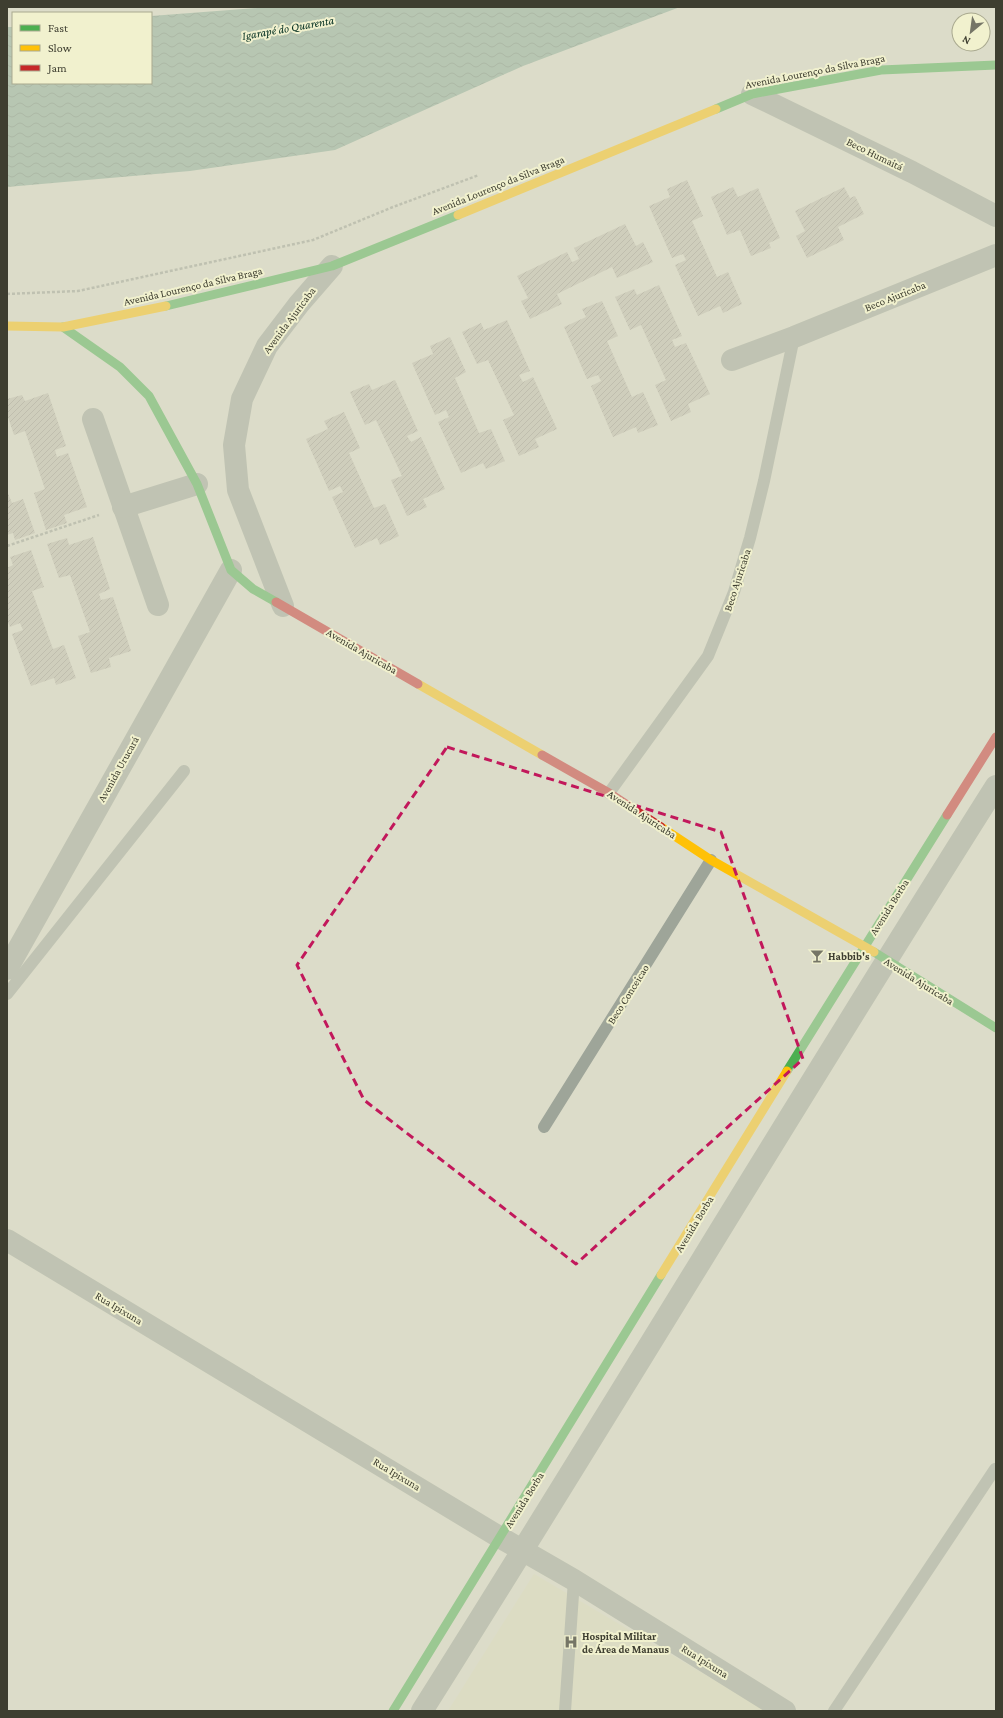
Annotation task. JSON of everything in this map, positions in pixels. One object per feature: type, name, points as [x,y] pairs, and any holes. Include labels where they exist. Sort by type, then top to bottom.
[{"type":"street","name":"Avenida Lourenço da Silva Braga","points":[[7,326],[63,327],[171,305],[332,266],[752,94],[881,70],[996,64]]},
{"type":"street","name":"Beco Humaitá","points":[[752,94],[912,172],[996,216]]},
{"type":"street","name":"Beco Ajuricaba","points":[[732,360],[794,337],[996,255]]},
{"type":"street","name":"Avenida Ajuricaba","points":[[283,606],[238,490],[234,445],[242,398],[267,346],[299,304],[332,266]]},
{"type":"street","name":"Avenida Ajuricaba","points":[[63,327],[120,367],[149,396],[197,484],[231,570],[253,589],[609,792],[711,860],[864,946],[996,1028]]},
{"type":"street","points":[[94,419],[158,605]]},
{"type":"street","points":[[124,507],[197,484]]},
{"type":"street","name":"Avenida Urucará","points":[[7,969],[14,954],[231,570]]},
{"type":"street","name":"Avenida Borba","points":[[393,1711],[501,1538],[864,946],[996,737]]},
{"type":"street","points":[[422,1711],[524,1551],[885,960],[996,786]]},
{"type":"street","name":"Rua Ipixuna","points":[[7,1240],[501,1538],[574,1580],[773,1708]]},
{"type":"lane","name":"Beco Ajuricaba","points":[[609,792],[708,656],[734,592],[750,538],[761,495],[794,337]]},
{"type":"lane","points":[[7,994],[184,771]]},
{"type":"lane","name":"Beco Conceicao","points":[[544,1127],[711,860]]},
{"type":"lane","points":[[834,1711],[995,1469]]},
{"type":"lane","points":[[565,1711],[574,1580]]},
{"type":"path","points":[[7,546],[124,507]]},
{"type":"highlighted area","points":[[447,747],[721,832],[803,1059],[576,1264],[364,1100],[297,965]]},
{"type":"shaded area","name":"Hospital Militar de Área de Manaus","points":[[534,1574],[767,1711],[448,1711]]},
{"type":"water","name":"Igarapé do Quarenta","points":[[270,7],[680,7],[523,66],[335,150],[190,171],[7,187],[7,27],[12,27],[12,84],[152,84],[152,16]]},
{"type":"building","points":[[687,180],[703,216],[692,221],[717,277],[728,272],[742,304],[723,313],[720,306],[698,316],[675,265],[686,260],[683,254],[672,258],[649,206],[670,197],[667,189]]},
{"type":"building","points":[[733,187],[738,197],[758,188],[780,238],[769,243],[771,248],[751,256],[740,230],[727,235],[711,197]]},
{"type":"building","points":[[844,187],[850,198],[855,196],[864,214],[838,227],[844,240],[807,258],[796,236],[805,231],[795,211]]},
{"type":"building","points":[[625,224],[636,246],[643,242],[653,262],[617,278],[612,267],[557,294],[562,304],[530,319],[521,301],[528,298],[517,276],[567,252],[572,262],[579,259],[574,248]]},
{"type":"building","points":[[659,285],[682,336],[672,340],[675,347],[686,343],[710,394],[688,404],[691,412],[671,421],[655,385],[666,380],[641,325],[630,330],[615,297],[634,289],[637,295]]},
{"type":"building","points":[[602,301],[618,336],[607,341],[632,397],[643,392],[658,425],[638,433],[636,427],[613,437],[591,386],[601,381],[598,375],[587,379],[564,327],[586,317],[582,309]]},
{"type":"building","points":[[507,320],[530,371],[519,375],[523,382],[533,377],[557,429],[535,439],[539,447],[519,456],[503,420],[514,415],[488,360],[477,364],[462,332],[481,323],[484,330]]},
{"type":"building","points":[[450,337],[466,372],[455,378],[479,433],[491,429],[505,461],[486,469],[483,463],[461,473],[438,422],[449,417],[446,410],[435,415],[412,363],[433,354],[430,346]]},
{"type":"building","points":[[395,380],[418,431],[407,436],[411,442],[421,437],[445,489],[423,499],[427,507],[407,516],[391,480],[402,476],[376,420],[365,425],[350,392],[369,384],[372,390]]},
{"type":"building","points":[[48,393],[66,446],[55,450],[57,457],[68,453],[87,507],[64,515],[67,523],[46,530],[34,493],[45,489],[25,431],[14,435],[7,414],[7,399],[22,395],[25,401]]},
{"type":"building","points":[[344,412],[360,448],[349,453],[374,508],[385,504],[399,536],[380,545],[377,538],[355,548],[332,497],[343,492],[340,486],[329,491],[306,439],[328,429],[324,421]]},
{"type":"building","points":[[7,491],[12,503],[23,499],[35,533],[15,540],[13,533],[7,535]]},
{"type":"building","points":[[93,537],[110,589],[99,594],[101,600],[113,597],[131,651],[109,658],[111,667],[91,673],[78,636],[90,632],[70,575],[59,578],[47,544],[67,538],[69,545]]},
{"type":"building","points":[[31,550],[44,587],[32,591],[53,649],[64,645],[76,678],[56,685],[54,678],[31,686],[12,634],[23,630],[20,623],[10,627],[7,620],[7,568],[13,565],[10,557]]},
{"type":"traffic: fast","points":[[716,109],[752,94],[881,70],[996,65]]},
{"type":"traffic: fast","points":[[166,306],[332,266],[458,215]]},
{"type":"traffic: fast","points":[[63,327],[120,367],[149,396],[197,484],[231,570],[253,589],[276,602]]},
{"type":"traffic: fast","points":[[787,1071],[947,815]]},
{"type":"traffic: fast","points":[[874,952],[996,1028]]},
{"type":"traffic: fast","points":[[393,1711],[661,1275]]},
{"type":"traffic: slow","points":[[458,215],[716,109]]},
{"type":"traffic: slow","points":[[7,326],[63,327],[166,306]]},
{"type":"traffic: slow","points":[[418,684],[542,755]]},
{"type":"traffic: slow","points":[[661,827],[711,860],[874,952]]},
{"type":"traffic: slow","points":[[661,1275],[787,1071]]},
{"type":"traffic: jam","points":[[276,602],[418,684]]},
{"type":"traffic: jam","points":[[947,815],[996,737]]},
{"type":"traffic: jam","points":[[542,755],[609,793],[661,827]]},
{"type":"place","name":"Habbib's","points":[[817,956]]},
{"type":"place","name":"Hospital Militar de Área de Manaus","points":[[571,1642]]}]
